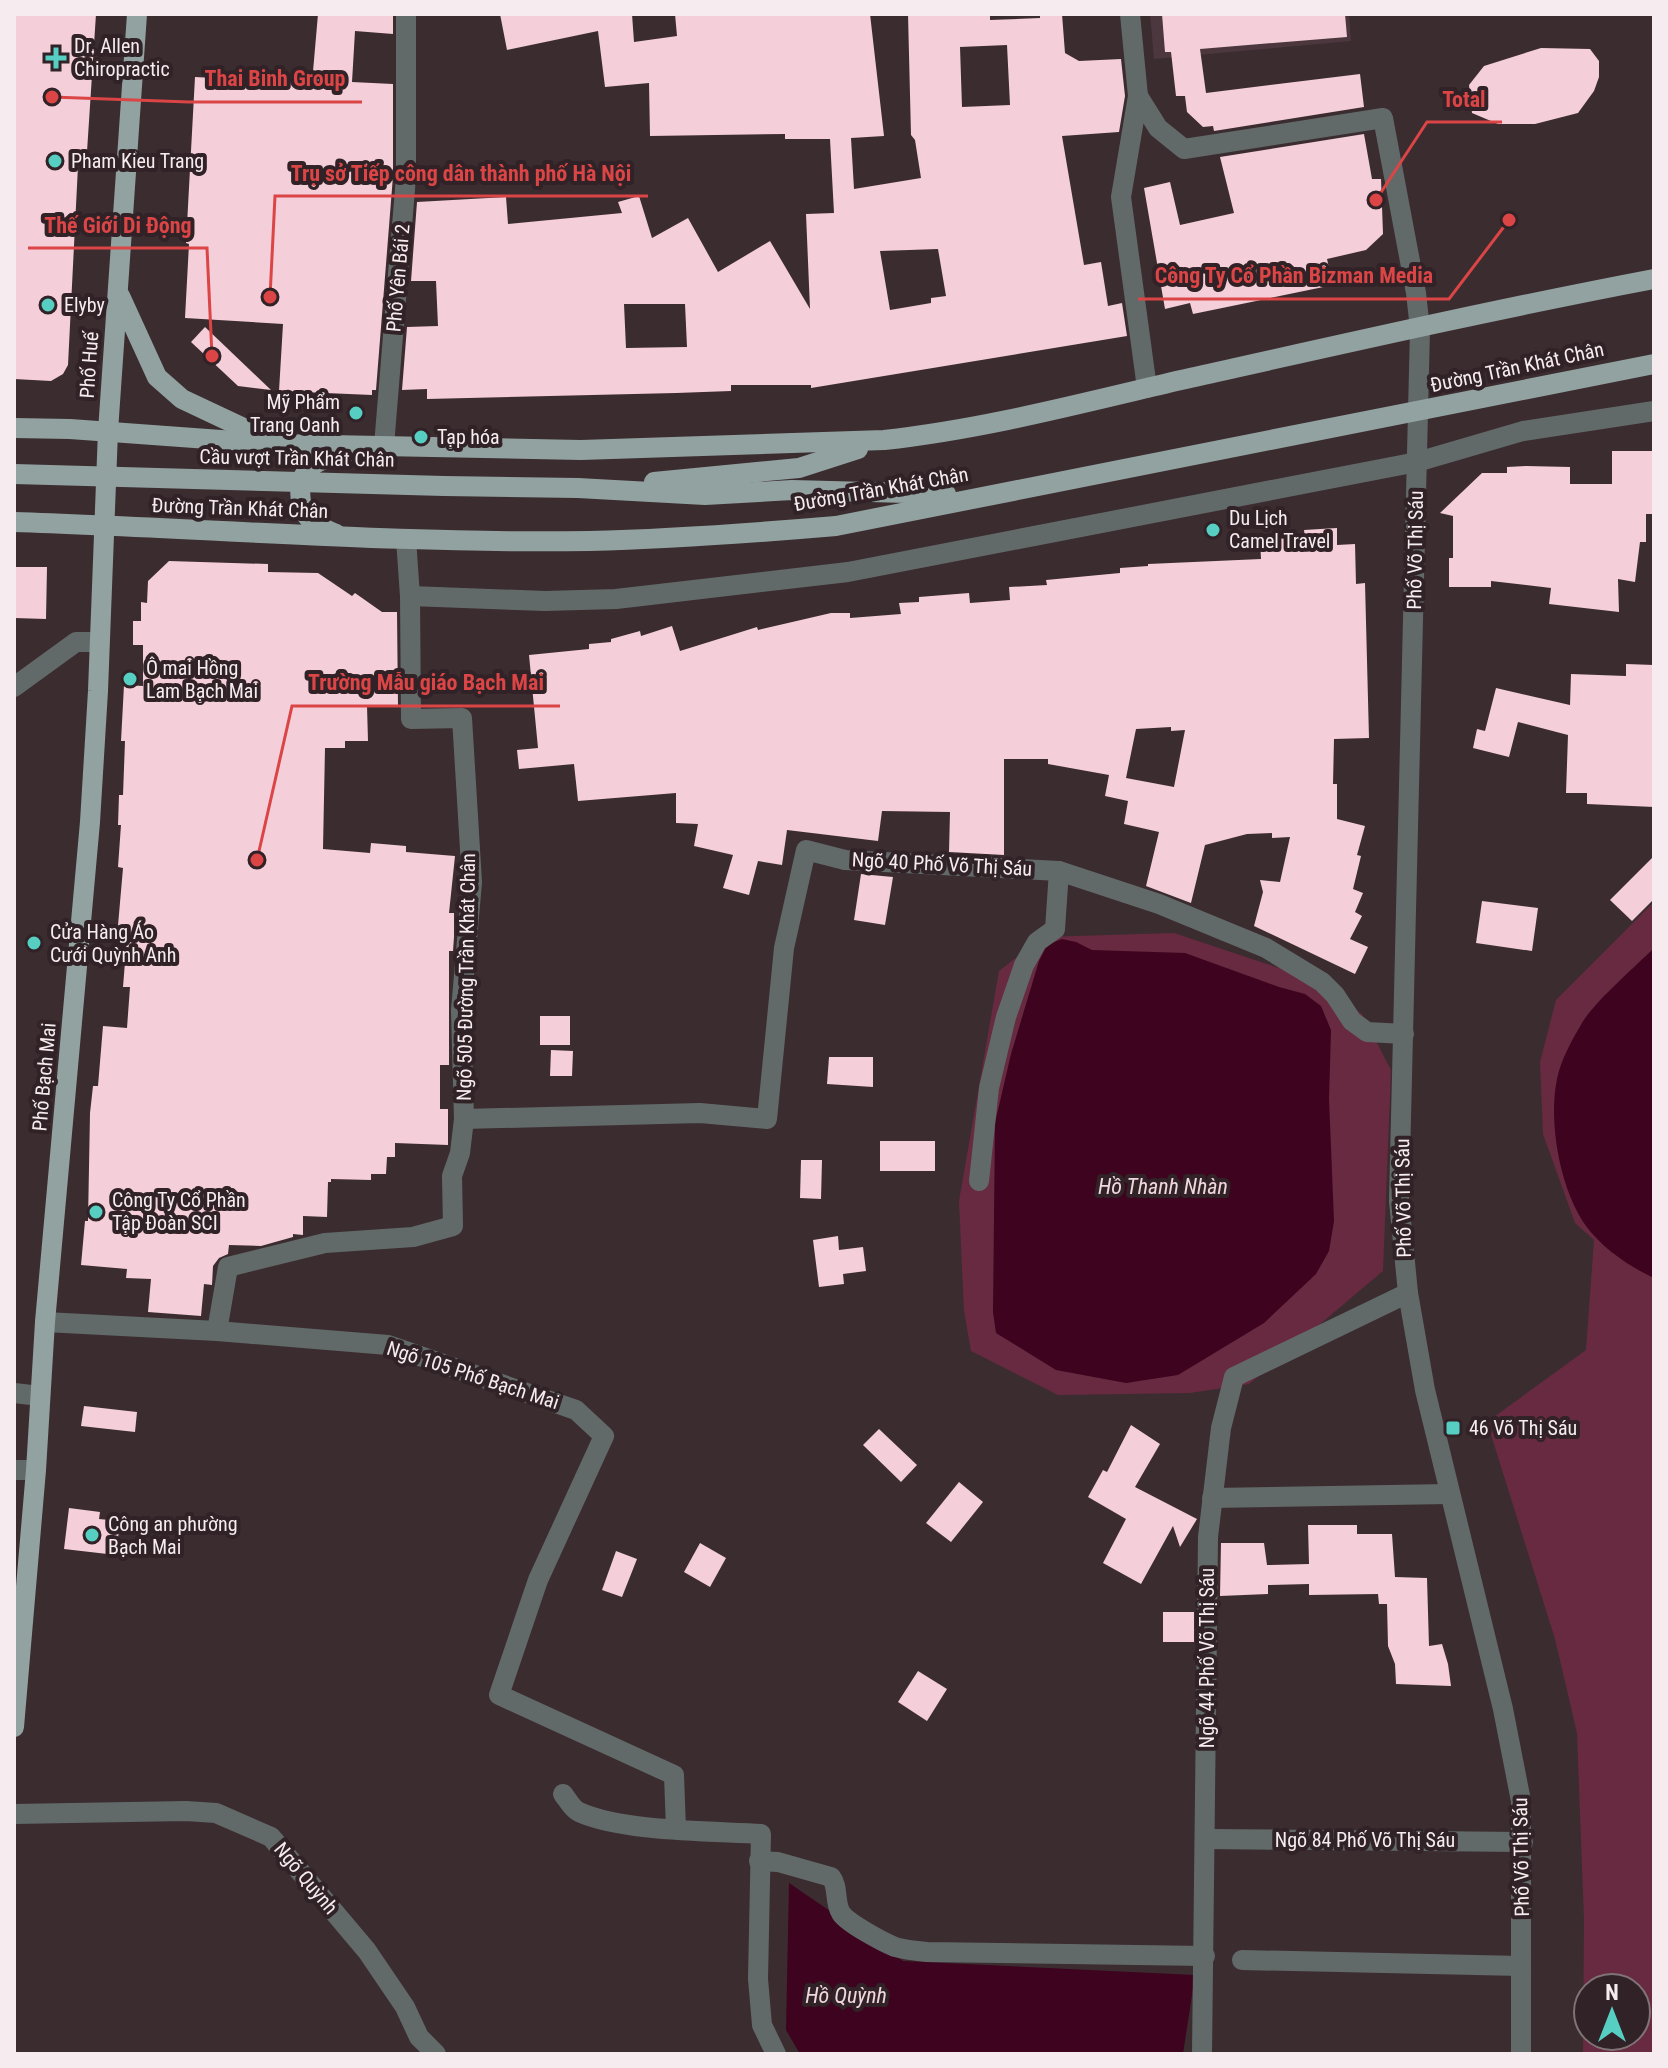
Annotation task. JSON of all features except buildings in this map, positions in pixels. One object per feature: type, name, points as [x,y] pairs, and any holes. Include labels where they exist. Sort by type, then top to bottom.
[{"type":"main road","name":"Phố Huế","points":[[108,431],[137,14]]},
{"type":"main road","points":[[14,428],[108,431],[277,444],[581,450],[884,440],[1008,420],[1654,279]]},
{"type":"main road","points":[[118,291],[157,377],[182,399],[277,444]]},
{"type":"main road","name":"Đường Trần Khát Chân","points":[[14,522],[406,539],[586,541],[700,538],[836,526],[1654,364]]},
{"type":"main road","name":"Phố Bạch Mai","points":[[14,1727],[45,1322],[90,822],[108,431]]},
{"type":"main road","name":"Cầu vượt Trần Khát Chân","points":[[578,488],[799,468],[884,440]]},
{"type":"main road","points":[[340,536],[317,525],[307,516],[300,489],[303,477],[311,466],[327,458],[384,446]]},
{"type":"main road","name":"Cầu vượt Trần Khát Chân","points":[[14,474],[578,488],[705,495],[792,490],[982,495]]},
{"type":"street","name":"Phố Yên Bái 2","points":[[384,446],[406,177],[406,14]]},
{"type":"street","points":[[1130,14],[1138,96],[1121,197],[1147,388]]},
{"type":"street","name":"Phố Võ Thị Sáu","points":[[1138,96],[1158,128],[1184,149],[1383,118],[1420,329],[1399,1201],[1408,1293],[1425,1390],[1516,1769],[1521,1801],[1521,2054]]},
{"type":"street","points":[[410,596],[616,599],[848,572],[1417,462],[1523,431],[1654,411]]},
{"type":"street","name":"Ngõ 505 Đường Trần Khát Chân","points":[[217,1331],[228,1267],[325,1243],[413,1237],[453,1226],[452,1176],[460,1153],[464,1119],[461,1010],[472,882],[462,718],[411,719],[410,596],[406,539]]},
{"type":"street","points":[[14,687],[76,642],[99,642]]},
{"type":"street","name":"Ngõ 40 Phố Võ Thị Sáu","points":[[464,1119],[700,1113],[767,1119],[784,948],[806,850],[845,860],[1059,871],[1159,904],[1266,948],[1322,982],[1352,1021],[1367,1032],[1404,1034]]},
{"type":"street","points":[[979,1181],[989,1088],[1006,1017],[1037,942],[1055,929],[1059,871]]},
{"type":"street","name":"Ngõ 44 Phố Võ Thị Sáu","points":[[1202,2054],[1208,1537],[1221,1428],[1234,1377],[1408,1293]]},
{"type":"street","name":"Ngõ 105 Phố Bạch Mai","points":[[45,1322],[217,1331],[388,1345],[576,1410],[604,1436],[538,1580],[499,1695],[674,1775],[676,1829]]},
{"type":"street","points":[[14,1393],[40,1396]]},
{"type":"street","points":[[14,1470],[36,1470]]},
{"type":"street","points":[[1212,1498],[1449,1494]]},
{"type":"street","points":[[563,1794],[576,1811],[608,1821],[676,1829],[765,1826],[759,1861],[758,1979],[762,2025],[776,2054]]},
{"type":"street","name":"Ngõ Quỳnh","points":[[14,1814],[216,1813],[271,1837],[367,1951],[405,2007],[419,2037],[436,2054]]},
{"type":"street","name":"Ngõ 84 Phố Võ Thị Sáu","points":[[1206,1839],[1523,1842]]},
{"type":"street","points":[[759,1861],[778,1862],[831,1877],[836,1885],[838,1906],[843,1916],[900,1948],[927,1952],[1205,1956]]},
{"type":"street","points":[[1242,1960],[1521,1966]]},
{"type":"shaded area","points":[[1150,14],[1349,14],[1351,41],[1154,59]]},
{"type":"shaded area","points":[[1654,902],[1654,2054],[1583,2054],[1652,2052],[1652,1972],[1584,1972],[1577,1733],[1555,1639],[1487,1422],[1586,1350],[1594,1240],[1575,1223],[1543,1134],[1540,1062],[1556,1000]]},
{"type":"shaded area","name":"Hồ Thanh Nhàn","points":[[1174,933],[1303,976],[1362,1014],[1391,1070],[1383,1271],[1249,1384],[1190,1393],[1058,1395],[971,1351],[964,1311],[959,1201],[999,971],[1043,937]]},
{"type":"water","name":"Hồ Thanh Nhàn","points":[[1062,939],[1092,950],[1185,953],[1305,994],[1321,1006],[1331,1030],[1329,1099],[1334,1221],[1329,1251],[1316,1274],[1264,1323],[1178,1375],[1126,1383],[1056,1370],[996,1333],[993,1312],[995,1123],[1011,1054],[1039,961],[1047,945]]},
{"type":"water","points":[[1654,948],[1654,1278],[1617,1256],[1586,1226],[1563,1175],[1554,1115],[1559,1072],[1582,1023],[1605,995]]},
{"type":"water","name":"Hồ Quỳnh","points":[[789,1883],[903,1961],[1195,1975],[1183,2054],[800,2054],[786,2030]]},
{"type":"place","name":"Dr. Allen Chiropractic","points":[[56,58]]},
{"type":"place","name":"Thai Binh Group","points":[[52,97]]},
{"type":"place","name":"Pham Kieu Trang","points":[[55,161]]},
{"type":"place","name":"Total","points":[[1376,200]]},
{"type":"place","name":"Công Ty Cổ Phần Bizman Media","points":[[1509,220]]},
{"type":"place","name":"Trụ sở Tiếp công dân thành phố Hà Nội","points":[[270,297]]},
{"type":"place","name":"Elyby","points":[[48,305]]},
{"type":"place","name":"Thế Giới Di Động","points":[[212,356]]},
{"type":"place","name":"Mỹ Phẩm Trang Oanh","points":[[356,413]]},
{"type":"place","name":"Tạp hóa","points":[[421,437]]},
{"type":"place","name":"Du Lịch Camel Travel","points":[[1213,530]]},
{"type":"place","name":"Ô mai Hồng Lam Bạch Mai","points":[[130,679]]},
{"type":"place","name":"Trường Mẫu giáo Bạch Mai","points":[[257,860]]},
{"type":"place","name":"Cửa Hàng Áo Cưới Quỳnh Anh","points":[[34,943]]},
{"type":"place","name":"Công Ty Cổ Phần Tập Đoàn SCI","points":[[96,1212]]},
{"type":"place","name":"46 Võ Thị Sáu","points":[[1453,1428]]},
{"type":"place","name":"Công an phường Bạch Mai","points":[[92,1535]]}]
